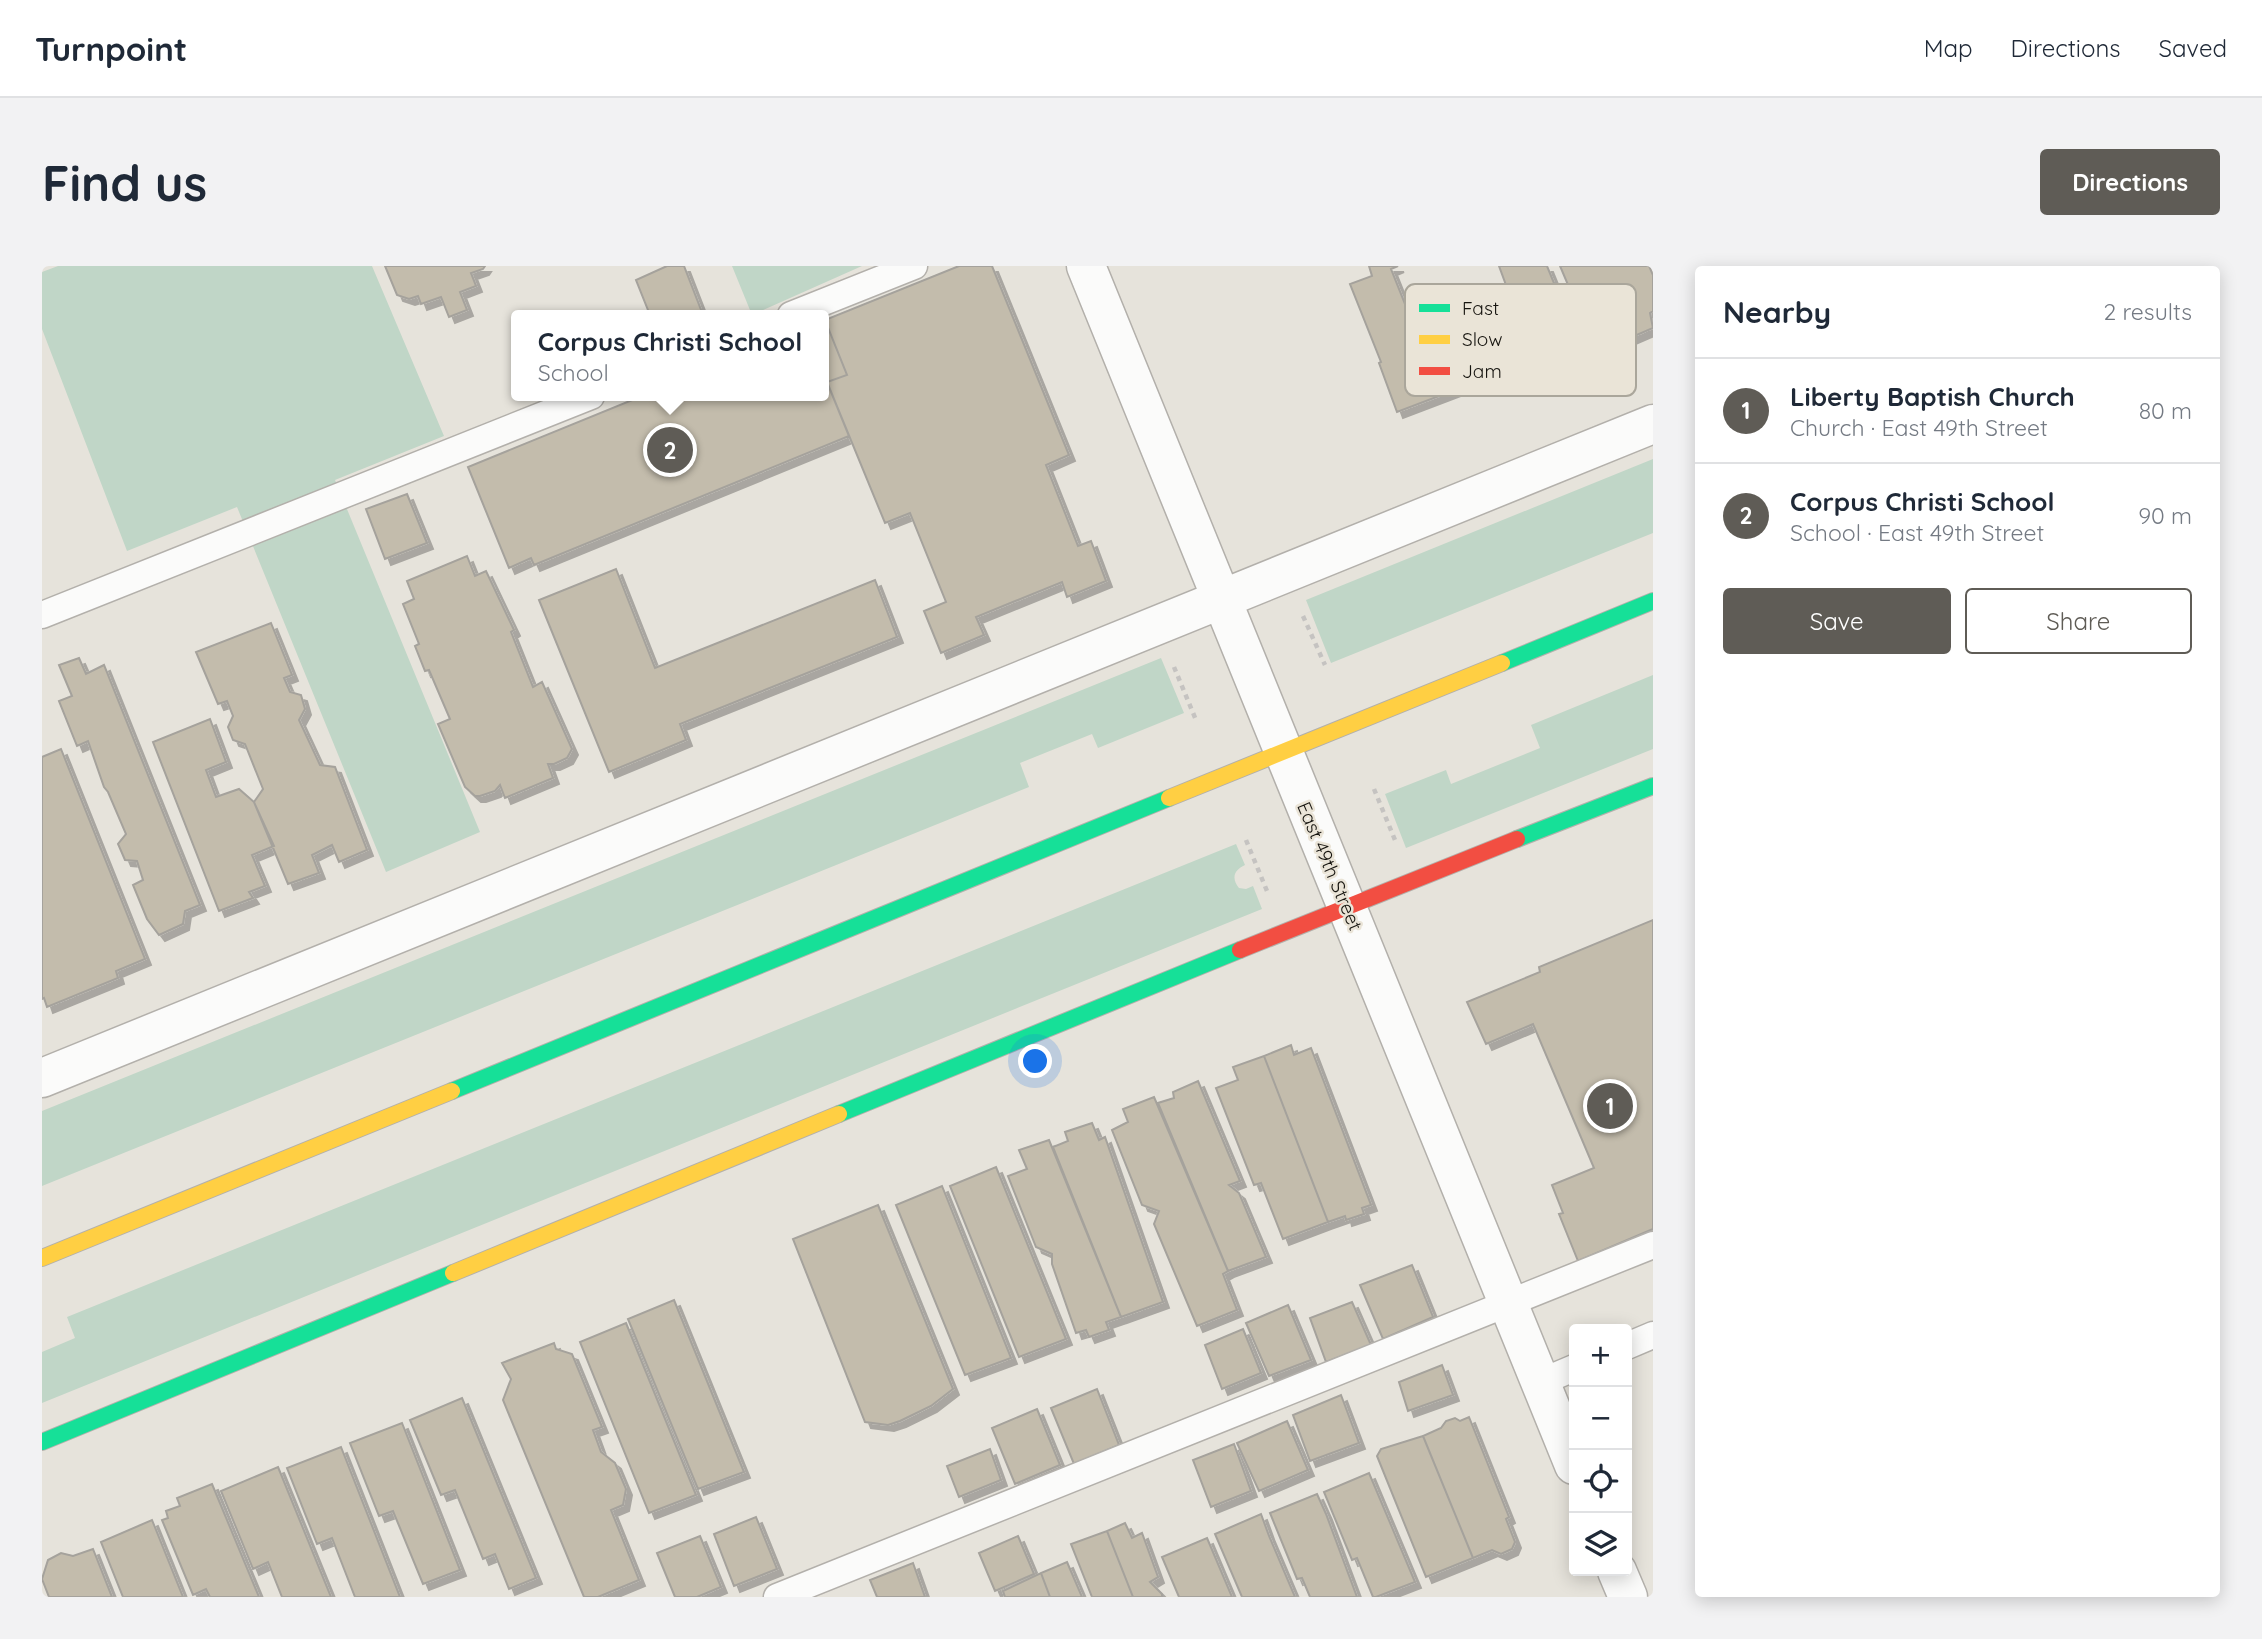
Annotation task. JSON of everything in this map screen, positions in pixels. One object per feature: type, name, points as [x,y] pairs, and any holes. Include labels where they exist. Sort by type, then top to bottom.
[{"type":"street","name":"East 49th Street","points":[[1086,266],[1508,1303],[1557,1375],[1571,1450]]},
{"type":"street","points":[[42,1078],[1653,424]]},
{"type":"street","points":[[42,1258],[1653,601]]},
{"type":"street","points":[[42,1442],[1347,906],[1653,786]]},
{"type":"lane","points":[[804,310],[914,266]]},
{"type":"lane","points":[[42,615],[577,401]]},
{"type":"lane","points":[[777,1597],[1653,1245]]},
{"type":"lane","points":[[1632,1344],[1653,1335]]},
{"type":"path","points":[[1303,615],[1325,665]]},
{"type":"path","points":[[1173,664],[1196,720]]},
{"type":"path","points":[[1374,789],[1399,852]]},
{"type":"path","points":[[1245,840],[1272,904]]},
{"type":"green space","points":[[58,266],[372,266],[444,436],[335,480],[480,832],[386,872],[237,507],[127,551],[42,329],[42,272]]},
{"type":"green space","points":[[732,266],[862,266],[763,310],[750,310]]},
{"type":"green space","points":[[1653,459],[1653,533],[1331,663],[1306,600]]},
{"type":"green space","points":[[1161,658],[1184,713],[1098,748],[1092,734],[1020,763],[1029,787],[42,1186],[42,1111]]},
{"type":"green space","points":[[1653,675],[1653,749],[1406,848],[1385,794],[1446,770],[1451,784],[1540,748],[1531,725]]},
{"type":"green space","points":[[1236,844],[1245,865],[1236,872],[1235,881],[1239,888],[1253,886],[1262,909],[42,1403],[42,1352],[75,1338],[67,1317]]},
{"type":"building","points":[[385,266],[485,266],[471,273],[476,286],[460,292],[467,310],[449,317],[441,297],[421,304],[418,296],[409,299],[397,295]]},
{"type":"building","points":[[667,266],[684,266],[701,310],[648,310],[636,280]]},
{"type":"building","points":[[959,266],[992,266],[1069,455],[1046,465],[1078,546],[1091,541],[1106,581],[1067,597],[1062,582],[976,617],[984,635],[941,653],[924,611],[946,602],[910,513],[885,523],[829,387],[829,381],[847,375],[829,330],[829,318]]},
{"type":"building","points":[[1369,266],[1398,266],[1391,269],[1405,304],[1405,396],[1439,396],[1397,412],[1379,363],[1381,362],[1350,284],[1372,276]]},
{"type":"building","points":[[1499,266],[1547,266],[1554,284],[1506,284]]},
{"type":"building","points":[[1560,266],[1649,266],[1653,275],[1653,311],[1650,313],[1653,328],[1636,335],[1636,284],[1568,284]]},
{"type":"building","points":[[829,330],[847,375],[829,381]]},
{"type":"building","points":[[829,387],[849,436],[534,565],[531,558],[509,568],[468,467],[630,401],[829,401]]},
{"type":"building","points":[[407,494],[427,543],[385,559],[366,509]]},
{"type":"building","points":[[467,556],[475,576],[486,571],[514,630],[511,632],[533,687],[542,682],[572,749],[567,758],[548,764],[553,778],[505,798],[500,785],[495,791],[480,796],[475,796],[465,787],[438,724],[450,719],[429,670],[425,671],[415,646],[419,644],[403,604],[414,599],[407,581]]},
{"type":"building","points":[[616,569],[655,668],[875,580],[897,637],[680,724],[686,740],[609,772],[539,600]]},
{"type":"building","points":[[271,623],[292,675],[284,678],[290,692],[301,695],[305,709],[299,720],[320,765],[335,767],[367,850],[339,862],[332,845],[312,855],[319,873],[288,884],[254,802],[263,789],[245,744],[233,740],[228,727],[233,716],[227,701],[218,704],[196,652]]},
{"type":"building","points":[[79,658],[86,674],[104,665],[200,905],[185,911],[183,924],[159,935],[147,919],[133,885],[143,880],[137,861],[125,860],[118,844],[126,834],[104,787],[88,741],[77,746],[59,701],[72,696],[59,665]]},
{"type":"building","points":[[210,719],[226,762],[206,770],[216,797],[239,789],[254,802],[274,846],[252,855],[265,886],[249,892],[253,898],[219,911],[153,742]]},
{"type":"building","points":[[61,749],[145,959],[116,971],[118,978],[47,1007],[44,998],[42,999],[42,757]]},
{"type":"building","points":[[1653,920],[1653,1229],[1578,1261],[1559,1214],[1563,1213],[1552,1185],[1594,1168],[1533,1024],[1486,1044],[1467,1002],[1540,972],[1539,967]]},
{"type":"building","points":[[1291,1045],[1294,1055],[1311,1048],[1371,1205],[1362,1208],[1364,1214],[1346,1220],[1345,1216],[1328,1222],[1264,1056]]},
{"type":"building","points":[[1264,1056],[1328,1222],[1283,1239],[1261,1183],[1254,1185],[1216,1088],[1238,1080],[1233,1067]]},
{"type":"building","points":[[1198,1081],[1240,1181],[1229,1185],[1239,1193],[1266,1257],[1228,1271],[1158,1103],[1174,1098],[1173,1092]]},
{"type":"building","points":[[1154,1097],[1228,1271],[1223,1274],[1237,1310],[1197,1326],[1154,1224],[1159,1211],[1142,1205],[1112,1130],[1128,1122],[1123,1109]]},
{"type":"building","points":[[1092,1123],[1099,1140],[1105,1137],[1163,1302],[1121,1317],[1053,1147],[1068,1141],[1065,1132]]},
{"type":"building","points":[[1049,1140],[1121,1317],[1106,1322],[1109,1330],[1089,1337],[1086,1330],[1076,1333],[1052,1264],[1052,1254],[1036,1247],[1008,1176],[1027,1169],[1019,1150]]},
{"type":"building","points":[[996,1167],[1066,1339],[1019,1357],[950,1186]]},
{"type":"building","points":[[942,1186],[1011,1358],[965,1375],[896,1205]]},
{"type":"building","points":[[878,1205],[953,1389],[931,1406],[888,1425],[865,1422],[793,1239]]},
{"type":"building","points":[[1412,1265],[1433,1317],[1383,1339],[1360,1285]]},
{"type":"building","points":[[674,1300],[744,1472],[698,1489],[628,1319]]},
{"type":"building","points":[[1352,1302],[1371,1345],[1326,1362],[1310,1318]]},
{"type":"building","points":[[1288,1305],[1311,1360],[1269,1376],[1246,1323]]},
{"type":"building","points":[[626,1323],[696,1495],[649,1513],[580,1342]]},
{"type":"building","points":[[1243,1329],[1261,1373],[1222,1389],[1205,1345]]},
{"type":"building","points":[[554,1343],[556,1349],[572,1354],[602,1427],[593,1430],[601,1452],[615,1463],[626,1489],[623,1505],[611,1510],[639,1580],[598,1597],[584,1597],[503,1400],[511,1379],[502,1363]]},
{"type":"building","points":[[1442,1365],[1453,1395],[1408,1411],[1399,1382]]},
{"type":"building","points":[[1097,1389],[1119,1445],[1074,1464],[1051,1408]]},
{"type":"building","points":[[1341,1395],[1359,1443],[1310,1461],[1293,1415]]},
{"type":"building","points":[[462,1398],[536,1578],[509,1589],[495,1554],[483,1559],[455,1490],[441,1495],[410,1420]]},
{"type":"building","points":[[1037,1409],[1060,1465],[1015,1484],[992,1428]]},
{"type":"building","points":[[1469,1417],[1509,1517],[1506,1519],[1515,1542],[1512,1549],[1501,1554],[1492,1550],[1473,1558],[1423,1436],[1441,1428],[1446,1421],[1455,1418],[1460,1421]]},
{"type":"building","points":[[1287,1421],[1308,1470],[1259,1491],[1237,1443]]},
{"type":"building","points":[[402,1423],[460,1570],[423,1584],[393,1511],[379,1516],[350,1443]]},
{"type":"building","points":[[1423,1436],[1473,1558],[1426,1577],[1377,1456],[1381,1449]]},
{"type":"building","points":[[1234,1444],[1251,1491],[1211,1507],[1193,1460]]},
{"type":"building","points":[[341,1447],[400,1597],[355,1597],[332,1538],[317,1544],[287,1468]]},
{"type":"building","points":[[990,1449],[1001,1480],[959,1497],[947,1466]]},
{"type":"building","points":[[278,1467],[331,1597],[282,1597],[268,1562],[253,1569],[221,1491]]},
{"type":"building","points":[[1369,1473],[1415,1582],[1376,1597],[1373,1597],[1357,1558],[1352,1560],[1324,1492]]},
{"type":"building","points":[[212,1484],[259,1597],[210,1597],[206,1589],[193,1595],[162,1520],[168,1518],[166,1511],[180,1506],[177,1498]]},
{"type":"building","points":[[1317,1494],[1357,1597],[1310,1597],[1302,1578],[1297,1579],[1270,1513]]},
{"type":"building","points":[[1261,1514],[1295,1597],[1242,1597],[1215,1534]]},
{"type":"building","points":[[756,1517],[777,1569],[734,1586],[714,1534]]},
{"type":"building","points":[[152,1520],[183,1597],[123,1597],[101,1542]]},
{"type":"building","points":[[1125,1523],[1132,1538],[1142,1533],[1158,1577],[1150,1582],[1162,1597],[1133,1597],[1107,1531]]},
{"type":"building","points":[[1107,1531],[1133,1597],[1092,1597],[1071,1544]]},
{"type":"building","points":[[700,1536],[721,1587],[697,1597],[675,1597],[657,1553]]},
{"type":"building","points":[[1018,1536],[1034,1574],[995,1591],[979,1553]]},
{"type":"building","points":[[1207,1538],[1232,1597],[1179,1597],[1162,1557]]},
{"type":"building","points":[[93,1549],[112,1597],[49,1597],[42,1579],[48,1560],[61,1553],[73,1556]]},
{"type":"building","points":[[1067,1562],[1082,1597],[1050,1597],[1041,1573]]},
{"type":"building","points":[[913,1563],[925,1597],[877,1597],[870,1580]]},
{"type":"building","points":[[1041,1573],[1050,1597],[1005,1597],[1003,1591]]},
{"type":"traffic: fast","points":[[1502,663],[1653,601]]},
{"type":"traffic: fast","points":[[1517,839],[1653,786]]},
{"type":"traffic: fast","points":[[452,1091],[1169,798]]},
{"type":"traffic: fast","points":[[839,1114],[1240,950]]},
{"type":"traffic: fast","points":[[42,1442],[453,1273]]},
{"type":"traffic: slow","points":[[1169,798],[1502,663]]},
{"type":"traffic: slow","points":[[42,1258],[452,1091]]},
{"type":"traffic: slow","points":[[453,1273],[839,1114]]},
{"type":"traffic: jam","points":[[1240,950],[1517,839]]},
{"type":"place","name":"Corpus Christi School","points":[[670,450]]},
{"type":"place","name":"Liberty Baptish Church","points":[[1610,1106]]}]
